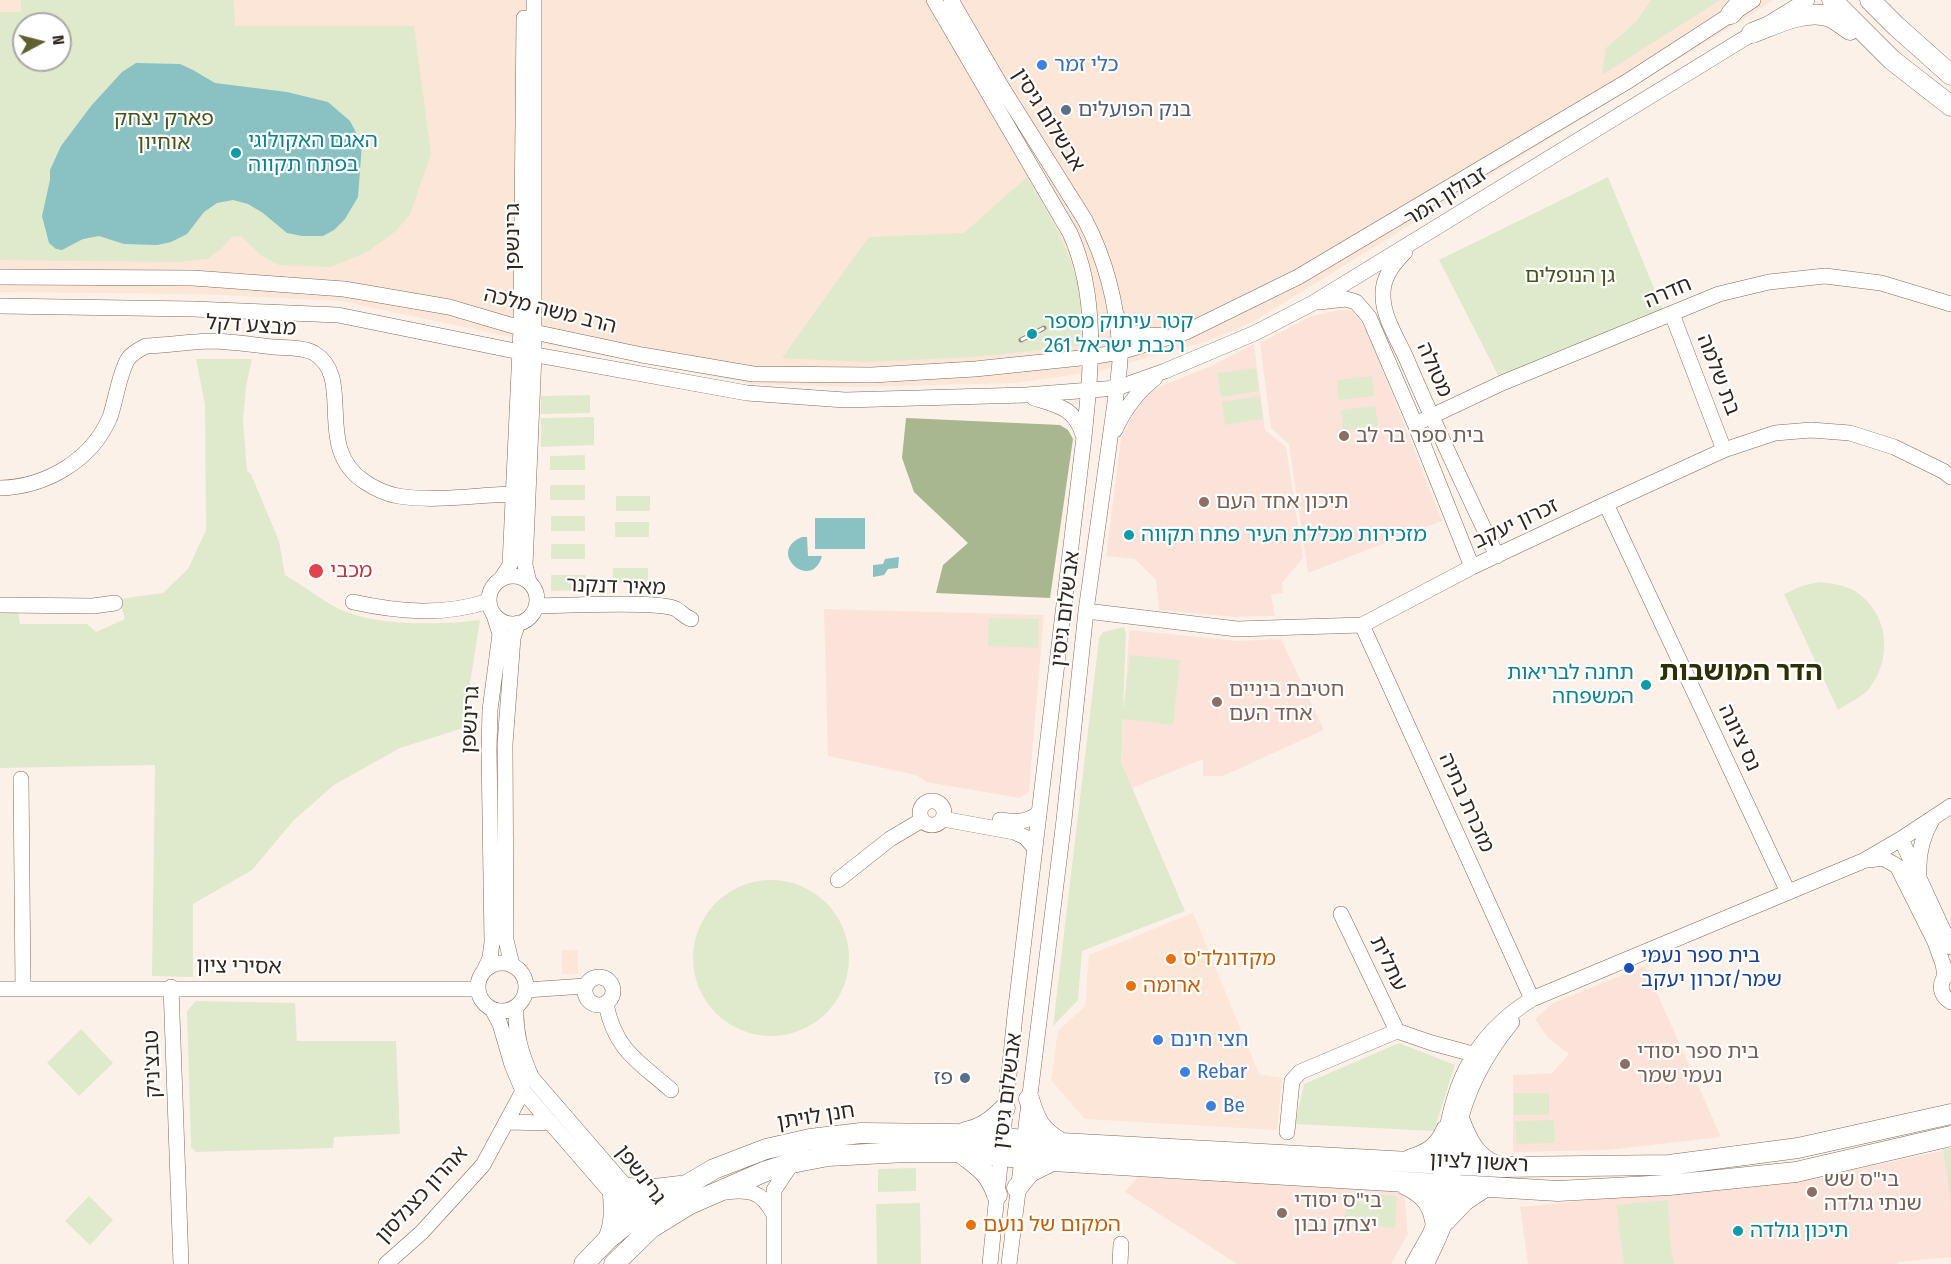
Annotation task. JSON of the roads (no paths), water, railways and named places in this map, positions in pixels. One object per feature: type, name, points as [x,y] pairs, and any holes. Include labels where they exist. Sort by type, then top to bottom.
[{"type":"main road","points":[[1832,0],[1892,60]]},
{"type":"main road","points":[[1870,0],[1951,75]]},
{"type":"main road","points":[[1885,0],[1896,26]]},
{"type":"main road","points":[[1752,33],[1793,18],[1817,14],[1831,18],[1892,60],[1951,106]]},
{"type":"main road","points":[[1029,1099],[1038,1124],[1047,1134],[1061,1143]]},
{"type":"main road","points":[[997,1195],[992,1180],[958,1143],[988,1124],[1005,1108]]},
{"type":"main road","name":"ראשון לציון","points":[[1022,1149],[1061,1143],[1501,1167],[1669,1165],[1798,1148],[1951,1114]]},
{"type":"main road","points":[[1404,1161],[1432,1150],[1453,1126],[1468,1140],[1480,1157],[1501,1167]]},
{"type":"main road","name":"חנן לויתן","points":[[643,1219],[714,1169],[756,1153],[810,1139],[861,1133],[1022,1149]]},
{"type":"main road","name":"ראשון לציון","points":[[1022,1149],[1052,1161],[1558,1191],[1669,1185],[1796,1172],[1951,1136]]},
{"type":"main road","name":"חנן לויתן","points":[[643,1219],[690,1204],[766,1171],[792,1163],[828,1156],[958,1143]]},
{"type":"main road","points":[[1017,1188],[1030,1172],[1052,1161]]},
{"type":"main road","points":[[1402,1182],[1427,1199],[1440,1221],[1485,1187]]},
{"type":"main road","points":[[608,1239],[620,1191],[689,1185]]},
{"type":"main road","points":[[584,1264],[608,1239],[643,1219]]},
{"type":"main road","points":[[614,1264],[643,1219]]},
{"type":"street","name":"גרינשפן","points":[[524,0],[528,330],[525,565],[529,582]]},
{"type":"street","name":"גרינשפן","points":[[527,309],[534,0]]},
{"type":"street","name":"אבשלום גיסין","points":[[934,0],[1075,242],[1084,271],[1090,314],[1090,357],[1084,437],[1005,1108],[990,1264]]},
{"type":"street","name":"אבשלום גיסין","points":[[951,0],[1001,86],[1085,220],[1104,262],[1120,352],[1086,611],[1064,820],[1009,1264]]},
{"type":"street","name":"זבולון המר","points":[[1090,357],[1120,352],[1186,332],[1298,277],[1628,81],[1737,7],[1753,0]]},
{"type":"street","name":"זבולון המר","points":[[1088,391],[1117,388],[1165,371],[1255,333],[1313,303],[1807,0]]},
{"type":"street","name":"מטולה","points":[[1420,238],[1396,260],[1386,276],[1383,287],[1384,308],[1431,416],[1497,556]]},
{"type":"street","name":"חדרה","points":[[1415,424],[1502,383],[1719,294],[1770,282],[1825,276],[1881,283],[1951,304]]},
{"type":"street","name":"הרב משה מלכה","points":[[0,277],[192,278],[344,289],[449,307],[528,330],[642,355],[753,374],[872,375],[975,369],[1090,357]]},
{"type":"street","name":"מטולה","points":[[1313,303],[1346,299],[1363,308],[1369,317],[1472,567]]},
{"type":"street","name":"הרב משה מלכה","points":[[0,306],[193,309],[338,315],[527,354],[758,394],[844,400],[1026,396],[1088,391]]},
{"type":"street","points":[[498,322],[505,322],[527,309],[541,325],[558,337]]},
{"type":"street","points":[[1114,310],[1126,330],[1136,334],[1186,332]]},
{"type":"street","name":"בת שלמה","points":[[1672,315],[1724,450]]},
{"type":"street","name":"מבצע דקל","points":[[0,488],[44,481],[85,453],[101,434],[110,416],[128,359],[137,350],[146,346],[211,341],[299,349],[314,353],[328,367],[334,387],[335,427],[340,454],[357,477],[371,486],[397,495],[428,497],[512,494]]},
{"type":"street","points":[[493,347],[526,380],[560,359]]},
{"type":"street","points":[[1107,449],[1120,418],[1135,396],[1165,371]]},
{"type":"street","name":"גרינשפן","points":[[501,579],[510,565],[512,494],[526,380]]},
{"type":"street","points":[[1026,396],[1064,408],[1079,423],[1084,437]]},
{"type":"street","name":"זכרון יעקב","points":[[1086,611],[1237,629],[1362,625],[1472,567],[1606,504],[1724,450],[1775,433],[1811,430],[1850,433],[1894,447],[1951,477]]},
{"type":"street","name":"נס ציונה","points":[[1606,504],[1788,892]]},
{"type":"street","points":[[510,576],[520,577],[529,582],[534,589],[536,606],[532,613],[518,623],[505,622],[492,608],[490,591],[501,579],[510,576]]},
{"type":"street","points":[[353,602],[390,610],[416,612],[492,608]]},
{"type":"street","points":[[0,604],[93,606],[115,603]]},
{"type":"street","name":"מאיר דנקנר","points":[[536,606],[643,605],[677,610],[691,620]]},
{"type":"street","name":"גרינשפן","points":[[484,971],[490,958],[492,942],[490,710],[500,634],[492,608]]},
{"type":"street","name":"גרינשפן","points":[[512,965],[506,940],[505,744],[513,638],[518,623]]},
{"type":"street","name":"מזכרת בתיה","points":[[1362,625],[1532,999]]},
{"type":"street","points":[[21,779],[23,988]]},
{"type":"street","points":[[922,820],[921,807],[927,802],[939,803],[944,814]]},
{"type":"street","points":[[1427,1264],[1439,1240],[1453,1126],[1454,1097],[1474,1061],[1500,1023],[1532,999],[1863,861],[1951,807]]},
{"type":"street","points":[[944,814],[1016,822],[1029,820],[1039,813]]},
{"type":"street","points":[[922,820],[933,825],[944,814]]},
{"type":"street","points":[[944,814],[1014,832],[1024,837],[1035,848]]},
{"type":"street","points":[[838,880],[890,839],[922,820]]},
{"type":"street","points":[[1919,877],[1922,844],[1932,820]]},
{"type":"street","points":[[1901,839],[1951,947]]},
{"type":"street","points":[[1863,861],[1883,858],[1897,866],[1948,973],[1941,988],[1945,998],[1951,1002]]},
{"type":"street","name":"עתלית","points":[[1341,914],[1397,1031]]},
{"type":"street","points":[[498,963],[512,965],[523,974],[526,981],[522,1001],[516,1007],[500,1011],[492,1009],[480,997],[479,978],[484,971],[498,963]]},
{"type":"street","points":[[526,990],[585,986],[594,978],[599,977],[608,981],[613,994],[606,1004],[596,1006],[585,996],[585,986]]},
{"type":"street","name":"אסירי ציון","points":[[0,989],[171,987],[478,989]]},
{"type":"street","name":"טבצ'ניק","points":[[171,987],[181,1264]]},
{"type":"street","points":[[606,1004],[610,1024],[619,1042],[671,1090]]},
{"type":"street","name":"גרינשפן","points":[[516,1007],[517,1035],[522,1056],[532,1078],[643,1219]]},
{"type":"street","name":"גרינשפן","points":[[492,1009],[500,1024],[512,1065],[523,1091],[551,1124],[620,1191]]},
{"type":"street","points":[[1287,1132],[1292,1081],[1300,1072],[1397,1031],[1474,1061]]},
{"type":"street","name":"אהרון כצנלסון","points":[[386,1264],[422,1232],[483,1165],[523,1091]]},
{"type":"street","points":[[506,1122],[551,1124]]},
{"type":"street","points":[[774,1264],[774,1190],[792,1163]]},
{"type":"street","points":[[713,1193],[742,1190],[754,1193],[766,1200],[773,1212]]},
{"type":"street","points":[[1413,1264],[1440,1221]]},
{"type":"street","points":[[1120,1264],[1121,1244]]},
{"type":"water","points":[[136,63],[180,64],[215,83],[287,92],[328,102],[350,121],[362,144],[358,197],[345,219],[334,230],[323,236],[302,236],[287,233],[263,213],[248,204],[233,200],[217,203],[204,212],[187,234],[171,242],[157,245],[124,244],[99,236],[83,239],[62,250],[56,249],[49,243],[42,216],[50,170],[61,146],[91,106],[122,72]]},
{"type":"water","points":[[815,518],[865,518],[865,549],[815,549]]},
{"type":"water","points":[[802,537],[807,537],[808,556],[822,556],[817,566],[809,571],[794,566],[789,559],[788,552],[792,544]]},
{"type":"water","points":[[899,557],[898,568],[888,569],[884,575],[873,577],[873,565],[883,564],[885,559]]},
{"type":"railway","points":[[1021,340],[1044,328]]},
{"type":"place","name":"כלי זמר","points":[[1042,65]]},
{"type":"place","name":"בנק הפועלים","points":[[1066,110]]},
{"type":"place","name":"האגם האקולוגי בפתח תקווה","points":[[236,153]]},
{"type":"place","name":"קטר עיתוק מספר 261 רכבת ישראל","points":[[1032,334]]},
{"type":"place","name":"בית ספר בר לב","points":[[1344,436]]},
{"type":"place","name":"תיכון אחד העם","points":[[1204,502]]},
{"type":"place","name":"מזכירות מכללת העיר פתח תקווה","points":[[1129,535]]},
{"type":"place","name":"מכבי","points":[[316,571]]},
{"type":"place","name":"תחנה לבריאות המשפחה","points":[[1646,685]]},
{"type":"place","name":"חטיבת ביניים אחד העם","points":[[1217,702]]},
{"type":"place","name":"מקדונלד'ס","points":[[1171,959]]},
{"type":"place","name":"בית ספר נעמי שמר/זכרון יעקב","points":[[1629,968]]},
{"type":"place","name":"ארומה","points":[[1131,986]]},
{"type":"place","name":"חצי חינם","points":[[1158,1040]]},
{"type":"place","name":"בית ספר יסודי נעמי שמר","points":[[1625,1064]]},
{"type":"place","name":"Rebar","points":[[1185,1072]]},
{"type":"place","name":"פז","points":[[965,1078]]},
{"type":"place","name":"Be","points":[[1211,1106]]},
{"type":"place","name":"בי\"ס שש שנתי גולדה","points":[[1812,1192]]},
{"type":"place","name":"בי\"ס יסודי יצחק נבון","points":[[1282,1213]]},
{"type":"place","name":"המקום של נועם","points":[[971,1225]]},
{"type":"place","name":"תיכון גולדה","points":[[1738,1231]]},
{"type":"district","name":"הדר המושבות","points":[[1741,672]]},
{"type":"park label","name":"פארק יצחק אוחיון","points":[[164,131]]},
{"type":"park label","name":"גן הנופלים","points":[[1570,276]]}]
